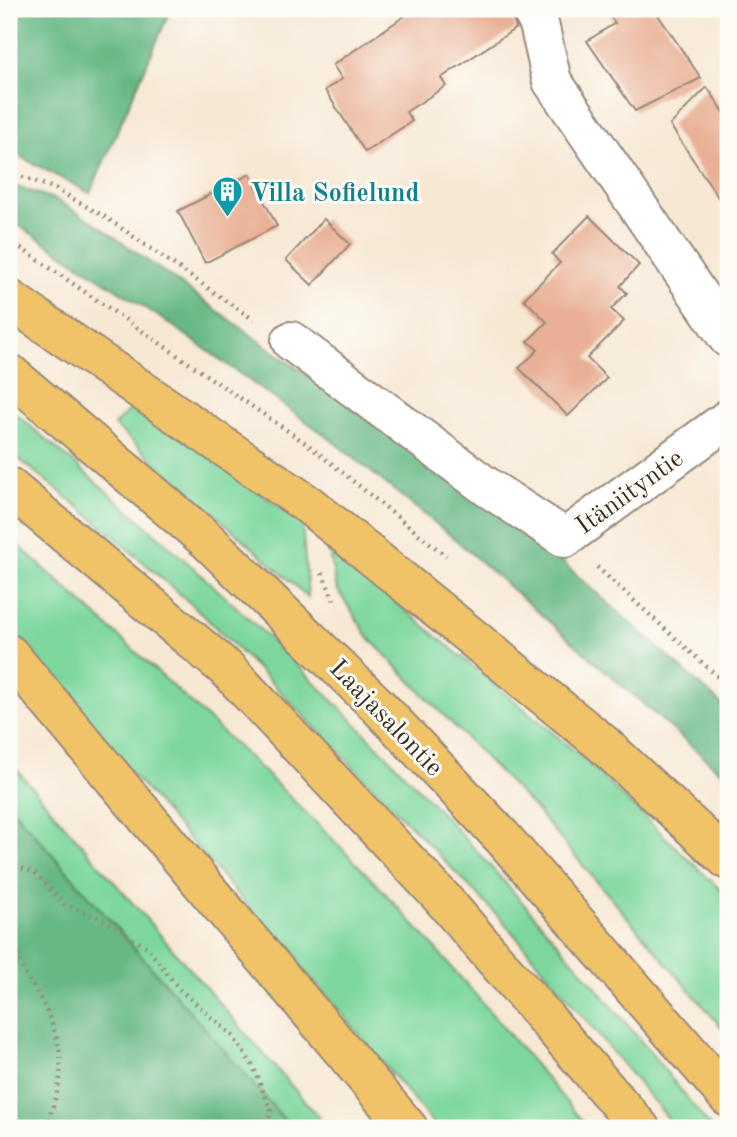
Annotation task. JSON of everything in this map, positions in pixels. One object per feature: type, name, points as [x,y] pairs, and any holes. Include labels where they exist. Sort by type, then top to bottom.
[{"type":"main road","points":[[9,299],[310,506],[602,743],[728,860]]},
{"type":"main road","name":"Laajasalontie","points":[[9,373],[208,541],[379,707],[502,837],[728,1097]]},
{"type":"main road","points":[[9,487],[228,670],[442,898],[640,1128]]},
{"type":"main road","points":[[9,654],[408,1128]]},
{"type":"street","points":[[531,9],[539,24],[552,81],[728,338]]},
{"type":"street","points":[[291,341],[488,487],[565,538]]},
{"type":"street","name":"Itäniityntie","points":[[565,538],[728,419]]},
{"type":"path","points":[[9,172],[56,188],[105,217],[271,331],[291,341]]},
{"type":"path","points":[[9,240],[307,444]]},
{"type":"path","points":[[565,538],[728,687]]},
{"type":"path","points":[[9,863],[35,873],[64,904],[97,918],[147,947],[179,989],[232,1035],[253,1066],[271,1111],[266,1128]]},
{"type":"path","points":[[9,906],[17,929],[17,950],[23,969],[54,1026],[61,1059],[59,1091],[45,1128]]},
{"type":"green space","points":[[9,9],[171,9],[90,193],[9,151]]},
{"type":"green space","points":[[9,184],[54,199],[94,222],[543,545],[728,710],[728,778],[450,535],[325,435],[176,328],[9,219]]},
{"type":"green space","points":[[135,404],[302,523],[308,597],[114,425]]},
{"type":"green space","points":[[9,408],[118,501],[260,629],[404,773],[562,947],[711,1128],[676,1128],[503,921],[272,683],[198,610],[89,515],[9,451]]},
{"type":"green space","points":[[9,537],[232,741],[361,868],[505,1029],[588,1128],[437,1128],[337,1008],[9,634]]},
{"type":"green space","points":[[327,545],[576,752],[728,897],[728,1035],[534,808],[369,638],[337,589]]},
{"type":"green space","points":[[9,761],[328,1128],[9,1127]]},
{"type":"green space","points":[[9,805],[292,1128],[9,1128]]},
{"type":"building","points":[[415,9],[509,9],[516,28],[441,78],[446,86],[406,112],[412,121],[365,152],[325,90],[342,79],[333,65]]},
{"type":"building","points":[[605,9],[654,9],[701,78],[635,111],[587,41],[615,23]]},
{"type":"building","points":[[707,87],[728,118],[728,212],[670,125]]},
{"type":"building","name":"Villa Sofielund","points":[[250,174],[277,226],[205,263],[178,211]]},
{"type":"building","points":[[589,216],[639,265],[620,286],[627,293],[611,309],[624,321],[587,358],[607,378],[568,416],[519,368],[538,350],[528,341],[547,322],[524,299],[560,263],[552,254]]},
{"type":"building","points":[[324,219],[350,244],[312,285],[286,260]]},
{"type":"place","name":"Villa Sofielund","points":[[227,219]]}]
